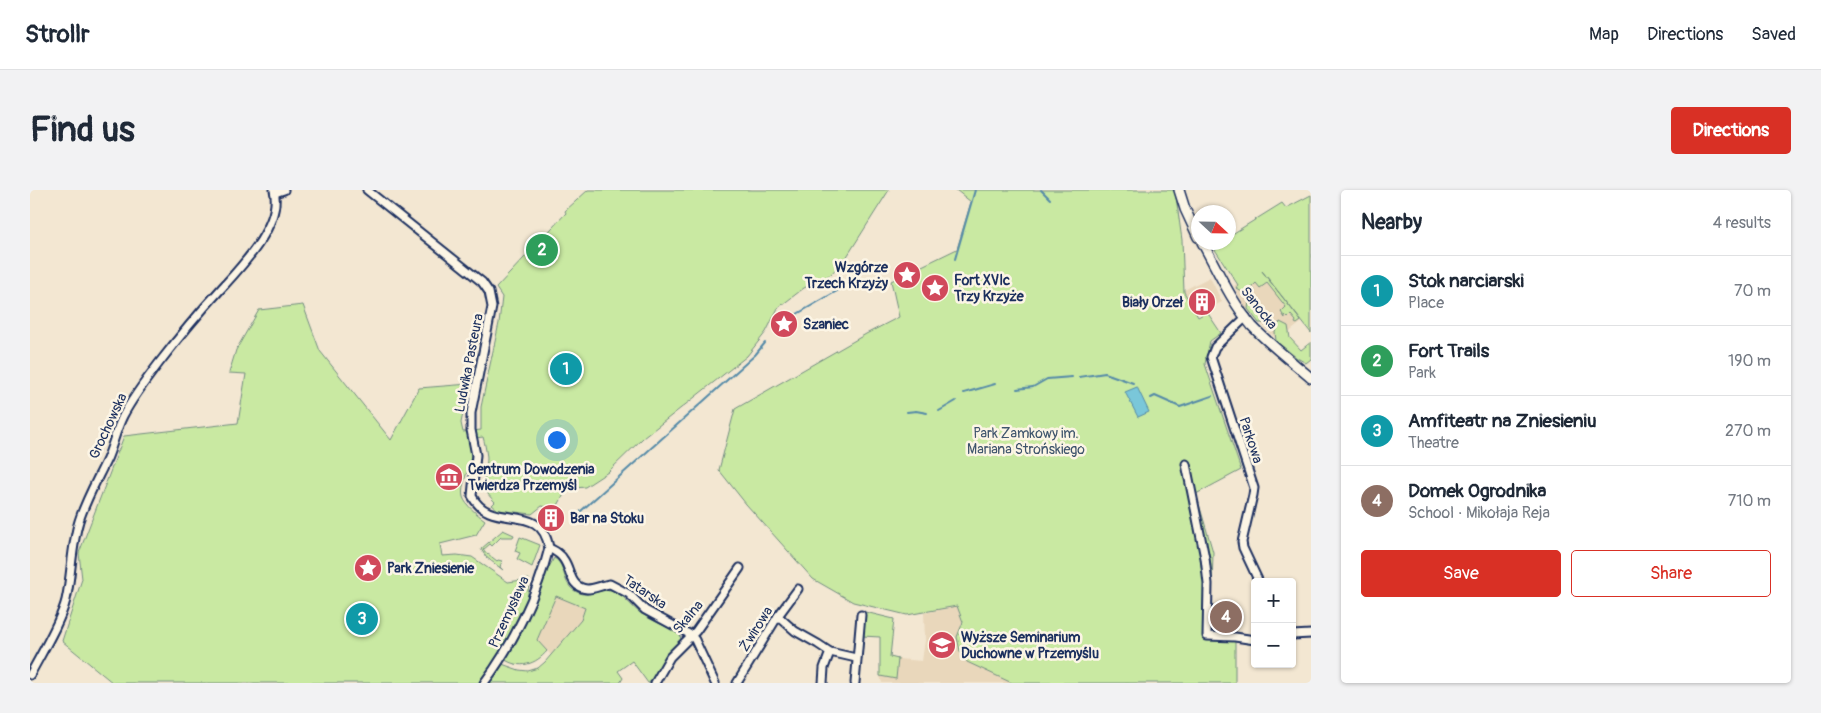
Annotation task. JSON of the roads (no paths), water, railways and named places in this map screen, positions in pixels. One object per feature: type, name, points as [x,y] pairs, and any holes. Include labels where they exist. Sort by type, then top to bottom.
[{"type":"main road","points":[[1179,190],[1191,222]]},
{"type":"main road","name":"Sanocka","points":[[1206,250],[1227,288],[1246,317],[1274,347],[1311,378]]},
{"type":"street","points":[[275,191],[284,190]]},
{"type":"street","name":"Ludwika Pasteura","points":[[367,190],[482,282],[489,292],[492,307],[471,413],[471,430],[476,455],[472,496],[479,506],[489,513],[529,519],[537,524],[548,541],[549,548]]},
{"type":"street","name":"Grochowska","points":[[30,675],[60,616],[66,600],[78,522],[124,415],[139,388],[186,327],[257,246],[269,225],[275,203],[275,191]]},
{"type":"street","name":"Parkowa","points":[[1246,317],[1215,347],[1211,357],[1254,488],[1254,495],[1242,542],[1257,578]]},
{"type":"street","points":[[1186,464],[1205,558],[1208,584],[1207,636],[1251,639]]},
{"type":"street","name":"Tatarska","points":[[549,548],[561,555],[566,562],[571,579],[578,586],[590,589],[610,584],[629,594],[645,610],[691,635]]},
{"type":"street","name":"Przemysława","points":[[484,683],[508,648],[535,588],[549,548]]},
{"type":"street","name":"Skalna","points":[[655,683],[670,657],[698,628],[740,568]]},
{"type":"street","name":"Żwirowa","points":[[737,683],[778,616],[798,589]]},
{"type":"street","points":[[855,683],[861,615]]},
{"type":"street","points":[[778,616],[795,631],[830,652],[856,658]]},
{"type":"street","points":[[1296,635],[1311,634]]},
{"type":"street","points":[[691,635],[715,683]]},
{"type":"street","points":[[822,683],[824,668],[830,652]]},
{"type":"water","points":[[1137,387],[1149,412],[1138,417],[1125,392]]},
{"type":"waterway","points":[[955,259],[975,190]]},
{"type":"waterway","points":[[1041,190],[1050,199]]},
{"type":"waterway","points":[[797,314],[851,283],[874,283]]},
{"type":"waterway","points":[[581,511],[755,355],[765,343]]},
{"type":"waterway","points":[[1079,377],[1105,373],[1133,383]]},
{"type":"waterway","points":[[1017,389],[1033,387],[1047,379],[1072,377]]},
{"type":"waterway","points":[[964,393],[995,384]]},
{"type":"waterway","points":[[1151,398],[1155,396],[1180,407],[1212,396]]},
{"type":"waterway","points":[[939,411],[956,401]]},
{"type":"waterway","points":[[907,412],[927,413]]},
{"type":"place","name":"Fort Trails","points":[[542,250]]},
{"type":"place","name":"Wzgórze Trzech Krzyży","points":[[907,275]]},
{"type":"place","name":"Fort XVIc Trzy Krzyże","points":[[935,288]]},
{"type":"place","name":"Biały Orzeł","points":[[1202,302]]},
{"type":"place","name":"Szaniec","points":[[784,324]]},
{"type":"place","name":"Stok narciarski","points":[[566,369]]},
{"type":"place","name":"Centrum Dowodzenia Twierdza Przemyśl","points":[[449,477]]},
{"type":"place","name":"Bar na Stoku","points":[[551,518]]},
{"type":"place","name":"Park Zniesienie","points":[[368,568]]},
{"type":"place","name":"Domek Ogrodnika","points":[[1226,617]]},
{"type":"place","name":"Amfiteatr na Zniesieniu","points":[[362,619]]},
{"type":"place","name":"Wyższe Seminarium Duchowne w Przemyślu","points":[[942,645]]},
{"type":"park label","name":"Park Zamkowy im. Mariana Strońskiego","points":[[1026,442]]}]
